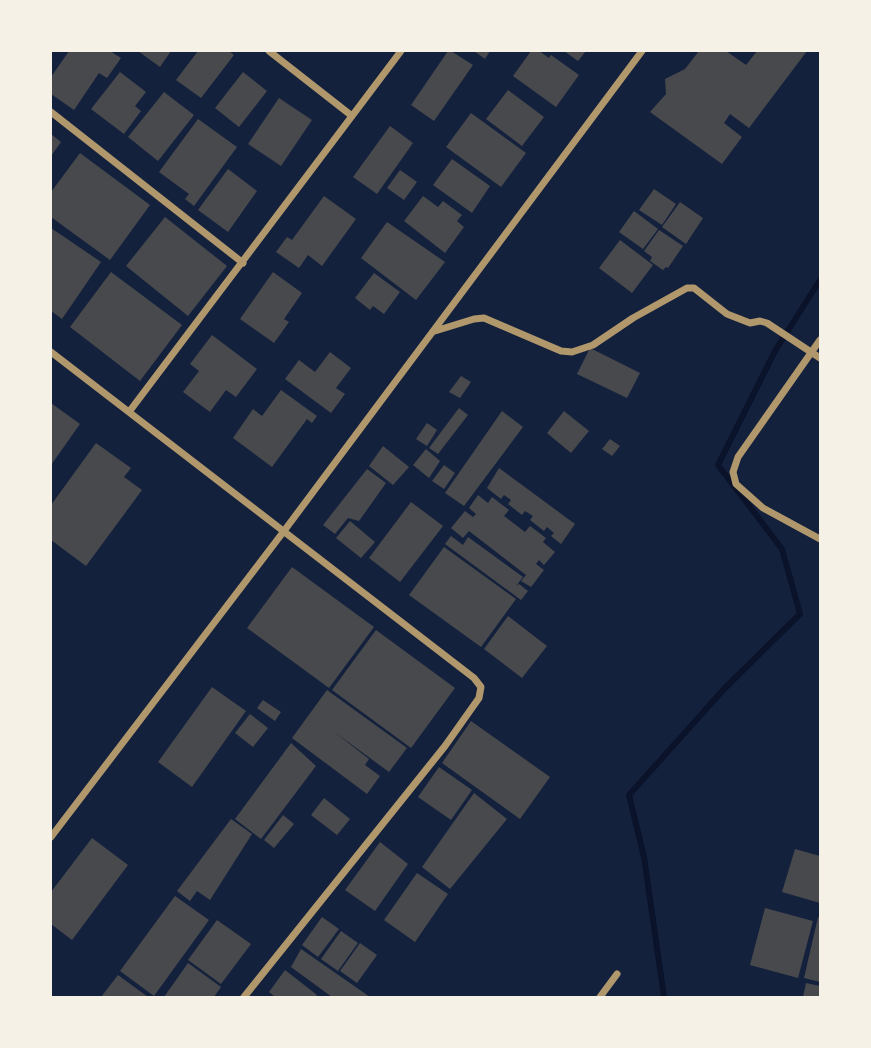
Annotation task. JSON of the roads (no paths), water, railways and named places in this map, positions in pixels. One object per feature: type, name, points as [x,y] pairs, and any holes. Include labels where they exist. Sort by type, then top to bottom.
[{"type":"street","points":[[269,51],[352,116]]},
{"type":"street","points":[[129,412],[401,51]]},
{"type":"street","points":[[51,837],[284,531],[642,51]]},
{"type":"street","points":[[51,112],[243,263]]},
{"type":"street","points":[[434,331],[474,318],[484,318],[561,351],[572,352],[593,345],[633,318],[687,288],[694,288],[727,314],[750,323],[764,321],[820,358]]},
{"type":"street","points":[[820,340],[738,457],[733,472],[736,484],[763,508],[820,539]]},
{"type":"street","points":[[52,356],[284,531],[474,678],[481,687],[479,698],[445,746],[244,997]]},
{"type":"street","points":[[600,997],[617,974]]},
{"type":"waterway","points":[[664,997],[644,857],[629,795],[724,689],[800,614],[782,549],[718,465],[775,351],[820,280]]}]
